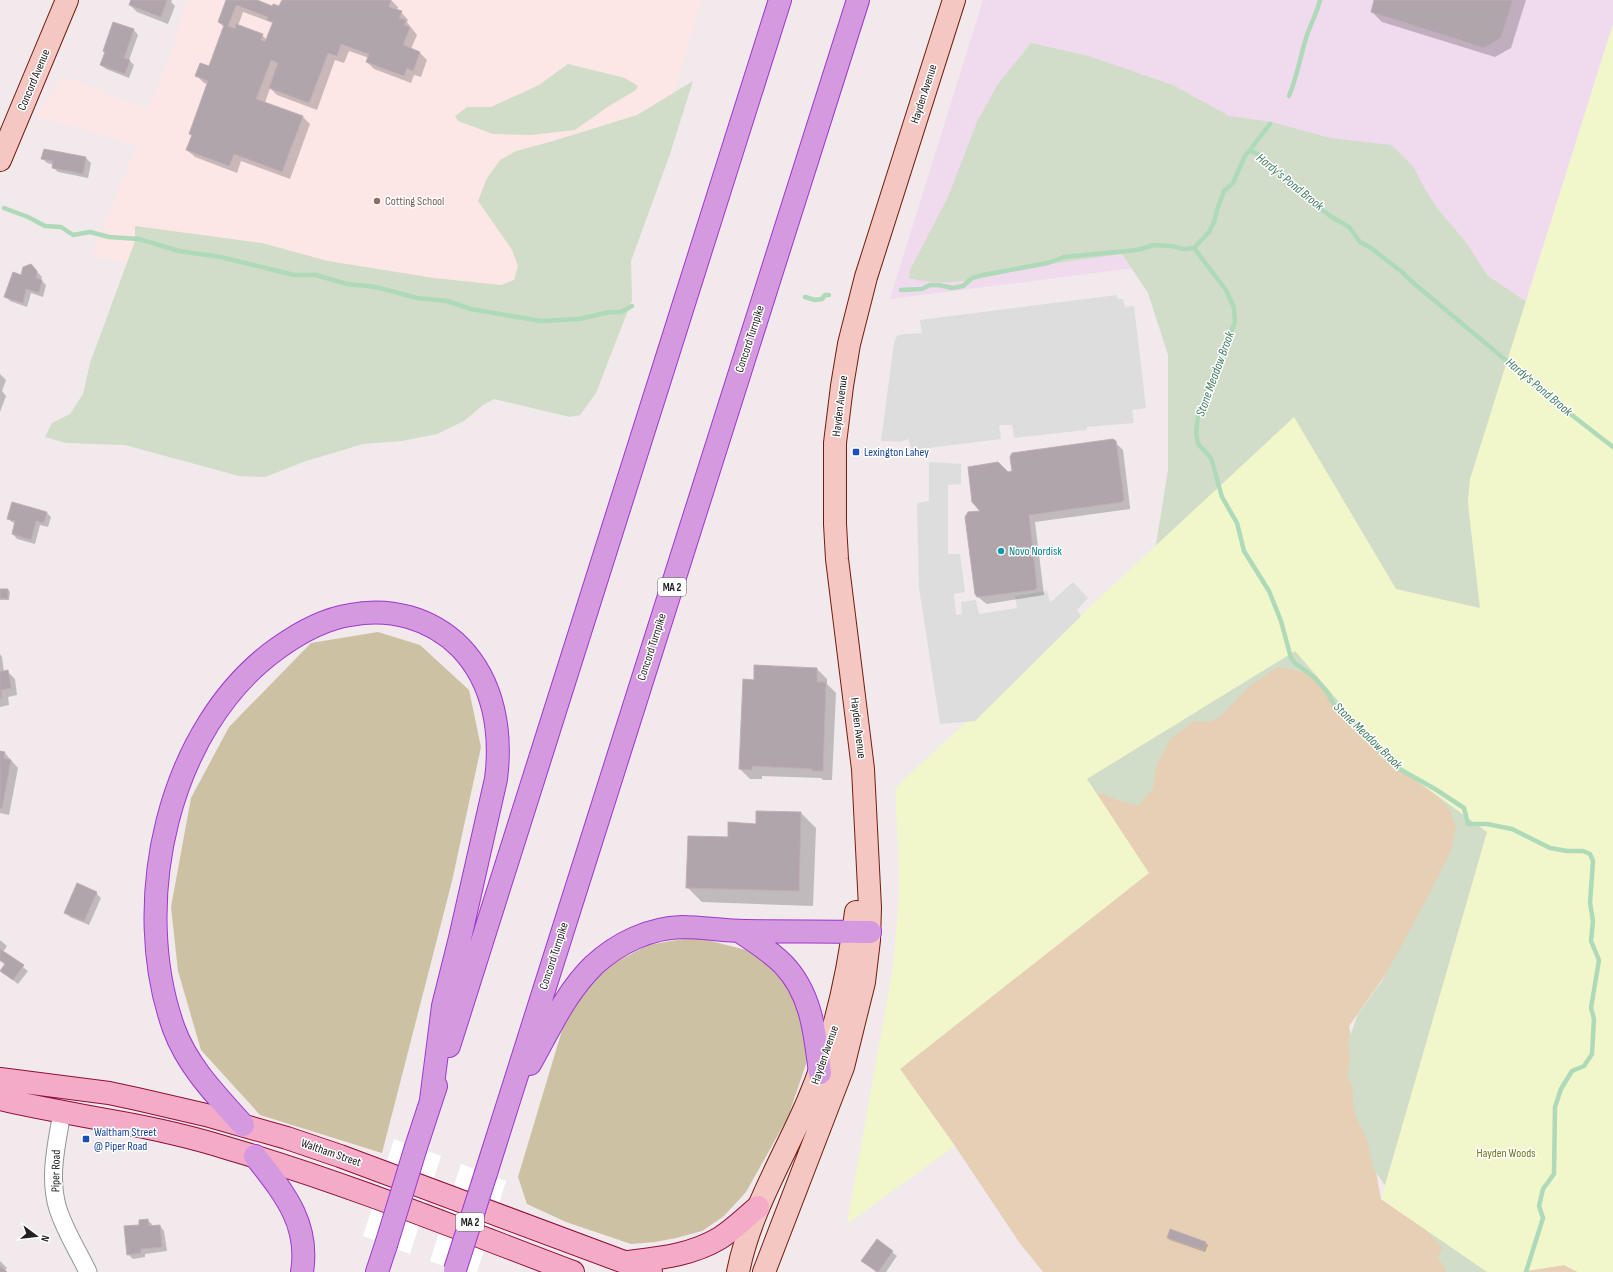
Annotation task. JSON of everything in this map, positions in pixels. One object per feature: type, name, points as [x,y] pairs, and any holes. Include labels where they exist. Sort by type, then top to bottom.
[{"type":"highway","points":[[377,1272],[780,0]]},
{"type":"highway","name":"Concord Turnpike","points":[[455,1271],[858,0]]},
{"type":"highway","points":[[243,1126],[189,1060],[176,1034],[168,1005],[158,954],[156,912],[159,870],[167,824],[176,794],[194,750],[210,721],[237,684],[259,662],[295,637],[329,620],[357,613],[375,612],[400,615],[425,623],[448,637],[468,656],[482,678],[492,704],[496,722],[498,750],[496,779],[443,1006],[431,1100]]},
{"type":"highway","points":[[508,1103],[568,998],[589,971],[609,954],[639,936],[670,928],[692,927],[739,931],[861,932]]},
{"type":"highway","points":[[739,931],[776,958],[789,971],[799,986],[807,1002],[813,1021],[820,1073]]},
{"type":"highway","points":[[255,1156],[283,1192],[293,1211],[302,1241],[302,1272]]},
{"type":"main road","name":"Waltham Street","points":[[0,1079],[109,1093],[151,1102],[243,1126],[334,1153],[651,1272]]},
{"type":"main road","points":[[62,1112],[67,1087]]},
{"type":"main road","points":[[0,1099],[138,1126],[255,1156],[319,1177],[573,1272]]},
{"type":"main road","points":[[624,1262],[670,1256],[704,1246],[727,1233],[758,1207]]},
{"type":"street","name":"Concord Avenue","points":[[0,160],[67,0]]},
{"type":"street","name":"Hayden Avenue","points":[[764,1272],[843,1067],[864,982],[861,932],[866,826],[863,769],[839,584],[835,536],[835,465],[838,414],[844,372],[859,303],[954,0]]},
{"type":"street","name":"Hayden Avenue","points":[[738,1272],[747,1234],[758,1207],[791,1141],[820,1073],[861,932]]},
{"type":"street","name":"Piper Road","points":[[62,1112],[54,1165],[54,1192],[61,1217],[88,1272]]},
{"type":"shaded area","name":"Cotting School","points":[[187,0],[702,0],[605,310],[492,322],[91,257],[137,145],[36,116],[63,76],[148,109],[171,54]]},
{"type":"shaded area","points":[[983,0],[1613,0],[1613,24],[1476,459],[1199,260],[890,299]]},
{"type":"shaded area","points":[[1117,295],[1118,299],[1123,299],[1125,307],[1134,306],[1146,408],[1132,410],[1134,423],[1087,427],[1086,430],[1014,438],[1012,425],[999,425],[1001,439],[912,450],[908,439],[900,442],[881,441],[894,343],[897,336],[903,334],[922,333],[920,320]]},
{"type":"shaded area","points":[[929,462],[961,464],[961,484],[948,485],[948,554],[960,554],[965,592],[954,594],[956,615],[962,614],[961,602],[976,600],[979,614],[1017,608],[1015,596],[1047,591],[1050,603],[1073,582],[1088,598],[1077,610],[1081,616],[975,721],[940,724],[919,588],[917,503],[929,501]]},
{"type":"shaded area","points":[[378,632],[420,645],[469,690],[481,747],[452,881],[382,1153],[260,1115],[201,1050],[178,971],[171,907],[191,798],[229,727],[311,643]]},
{"type":"shaded area","points":[[1296,651],[1391,762],[1487,832],[1349,1026],[1381,1199],[1487,1272],[1043,1272],[1019,1242],[955,1146],[900,1069],[1148,873],[1087,779]]},
{"type":"shaded area","points":[[695,937],[754,952],[795,993],[808,1058],[788,1117],[746,1192],[724,1216],[702,1231],[655,1242],[631,1244],[566,1222],[527,1204],[518,1177],[566,1017],[601,970],[648,945]]},
{"type":"shaded area","points":[[1564,1265],[1578,1272],[1520,1272]]},
{"type":"green space","name":"Hayden Woods","points":[[1613,24],[1613,1272],[1578,1272],[1564,1265],[1520,1272],[1487,1272],[1381,1199],[1487,832],[1391,762],[1295,651],[1087,779],[1149,873],[900,1069],[955,1146],[847,1224],[893,967],[899,899],[895,788],[1294,417],[1396,589],[1480,608],[1469,513],[1468,500],[1470,479]]},
{"type":"green space","points":[[1031,43],[1088,56],[1173,85],[1229,116],[1272,122],[1330,138],[1391,145],[1413,166],[1437,208],[1465,241],[1488,276],[1537,309],[1613,427],[1613,1149],[1504,1272],[1446,1272],[1443,1264],[1437,1258],[1443,1248],[1430,1235],[1427,1226],[1387,1188],[1372,1167],[1368,1142],[1354,1112],[1352,1086],[1347,1075],[1350,1058],[1348,1042],[1358,1014],[1382,981],[1430,893],[1451,850],[1456,827],[1451,813],[1445,804],[1434,793],[1397,769],[1353,729],[1338,709],[1331,693],[1318,675],[1277,667],[1248,688],[1221,717],[1209,722],[1193,721],[1169,741],[1156,766],[1153,789],[1138,806],[1120,801],[1079,785],[1143,626],[1168,470],[1168,355],[1148,293],[1122,254],[1043,265],[993,276],[960,281],[926,281],[909,278],[910,270],[948,197],[977,122],[998,84]]},
{"type":"green space","points":[[568,64],[625,78],[638,86],[636,90],[609,106],[575,130],[531,135],[493,134],[458,121],[455,116],[467,107],[491,107],[539,85]]},
{"type":"green space","points":[[693,81],[670,154],[631,261],[632,300],[596,393],[580,415],[570,417],[494,399],[483,405],[464,421],[437,434],[402,441],[363,444],[306,461],[265,477],[239,476],[125,445],[66,443],[45,437],[52,423],[70,414],[83,394],[90,363],[135,241],[135,226],[262,243],[328,261],[434,278],[501,285],[514,280],[518,266],[512,250],[478,201],[487,178],[500,160],[516,151],[637,115]]},
{"type":"pier","points":[[394,1139],[441,1156],[410,1254],[363,1236]]},
{"type":"pier","points":[[461,1164],[506,1181],[477,1272],[459,1272],[430,1261]]},
{"type":"building","points":[[131,0],[167,0],[161,17],[129,5]]},
{"type":"building","points":[[226,0],[257,0],[272,6],[273,4],[279,6],[282,0],[391,0],[389,7],[402,11],[399,18],[406,20],[404,25],[410,27],[403,45],[420,52],[413,71],[407,68],[404,76],[366,62],[369,54],[341,44],[337,56],[328,53],[309,103],[269,88],[278,63],[271,60],[256,99],[303,116],[282,172],[234,154],[229,166],[186,150],[192,135],[189,134],[208,81],[195,76],[200,63],[209,66],[224,25],[218,22]],"holes":[[[236,5],[268,17],[267,20],[273,22],[265,42],[261,40],[263,34],[236,24],[235,29],[228,26]]]},
{"type":"building","points":[[1374,0],[1513,0],[1501,38],[1484,48],[1371,12]]},
{"type":"building","points":[[113,22],[134,29],[124,58],[130,60],[125,74],[100,65]]},
{"type":"building","points":[[44,149],[86,157],[83,174],[52,168],[53,161],[41,159]]},
{"type":"building","points":[[31,264],[37,271],[36,278],[42,280],[39,293],[26,289],[23,303],[4,297],[13,272],[21,275],[23,267]]},
{"type":"building","name":"Novo Nordisk","points":[[1113,439],[1116,441],[1124,499],[1122,502],[1029,515],[1037,588],[1034,590],[977,597],[975,594],[965,517],[968,512],[980,511],[972,502],[968,467],[998,462],[1008,472],[1012,471],[1010,457],[1012,453]]},
{"type":"building","points":[[12,502],[47,512],[44,523],[36,521],[31,540],[12,534],[15,521],[7,519]]},
{"type":"building","points":[[0,589],[8,589],[8,599],[0,598]]},
{"type":"building","points":[[754,665],[817,668],[817,682],[826,682],[823,771],[812,771],[812,769],[752,766],[752,770],[739,769],[743,679],[754,680]]},
{"type":"building","points":[[8,670],[11,688],[1,690],[2,698],[0,699],[0,672]]},
{"type":"building","points":[[0,751],[5,752],[3,758],[11,760],[2,808],[0,808]]},
{"type":"building","points":[[756,811],[801,812],[799,891],[686,888],[688,836],[728,837],[728,822],[756,824]]},
{"type":"building","points":[[77,883],[97,892],[84,921],[64,913]]},
{"type":"building","points":[[0,949],[24,965],[13,980],[0,971],[5,964],[0,960]]},
{"type":"building","points":[[148,1219],[149,1226],[160,1225],[162,1247],[141,1249],[141,1253],[127,1255],[124,1226],[139,1225],[139,1220]]},
{"type":"building","points":[[1170,1229],[1206,1242],[1203,1250],[1167,1238]]},
{"type":"building","points":[[877,1239],[893,1251],[878,1272],[861,1261]]},
{"type":"building","points":[[0,1266],[7,1272],[0,1272]]},
{"type":"waterway","points":[[1289,96],[1306,38],[1320,0]]},
{"type":"waterway","points":[[1250,150],[1270,124]]},
{"type":"waterway","name":"Hardy's Pond Brook","points":[[901,290],[922,289],[930,285],[939,285],[952,288],[963,286],[972,278],[1048,263],[1064,257],[1137,250],[1154,245],[1171,246],[1184,249],[1194,248],[1209,232],[1214,222],[1224,191],[1233,183],[1245,156],[1250,150],[1261,156],[1277,172],[1286,177],[1317,206],[1330,216],[1349,227],[1360,242],[1371,248],[1402,272],[1564,409],[1613,447]]},
{"type":"waterway","points":[[4,208],[28,217],[45,226],[61,227],[73,235],[90,232],[109,237],[139,239],[179,251],[221,257],[294,275],[316,275],[347,284],[376,287],[417,298],[447,301],[471,309],[541,321],[579,319],[610,312],[621,312],[632,306]]},
{"type":"waterway","name":"Stone Meadow Brook","points":[[1194,248],[1226,290],[1234,308],[1235,322],[1212,376],[1198,417],[1196,432],[1198,444],[1211,458],[1222,497],[1237,523],[1244,551],[1269,591],[1281,621],[1291,658],[1295,663],[1315,678],[1327,692],[1334,704],[1355,723],[1379,751],[1396,767],[1435,789],[1464,808],[1468,824],[1487,824],[1512,829],[1550,848],[1567,851],[1583,851],[1590,854],[1593,861],[1590,903],[1593,921],[1591,941],[1599,960],[1591,1008],[1594,1019],[1592,1054],[1584,1066],[1572,1071],[1561,1089],[1555,1107],[1554,1174],[1543,1189],[1539,1206],[1543,1218],[1526,1272]]},
{"type":"waterway","points":[[805,297],[815,300],[822,299],[825,295],[829,295]]},
{"type":"place","name":"Cotting School","points":[[377,201]]},
{"type":"place","name":"Lexington Lahey","points":[[856,452]]},
{"type":"place","name":"Novo Nordisk","points":[[1001,551]]},
{"type":"place","name":"Waltham Street @ Piper Road","points":[[86,1139]]}]
